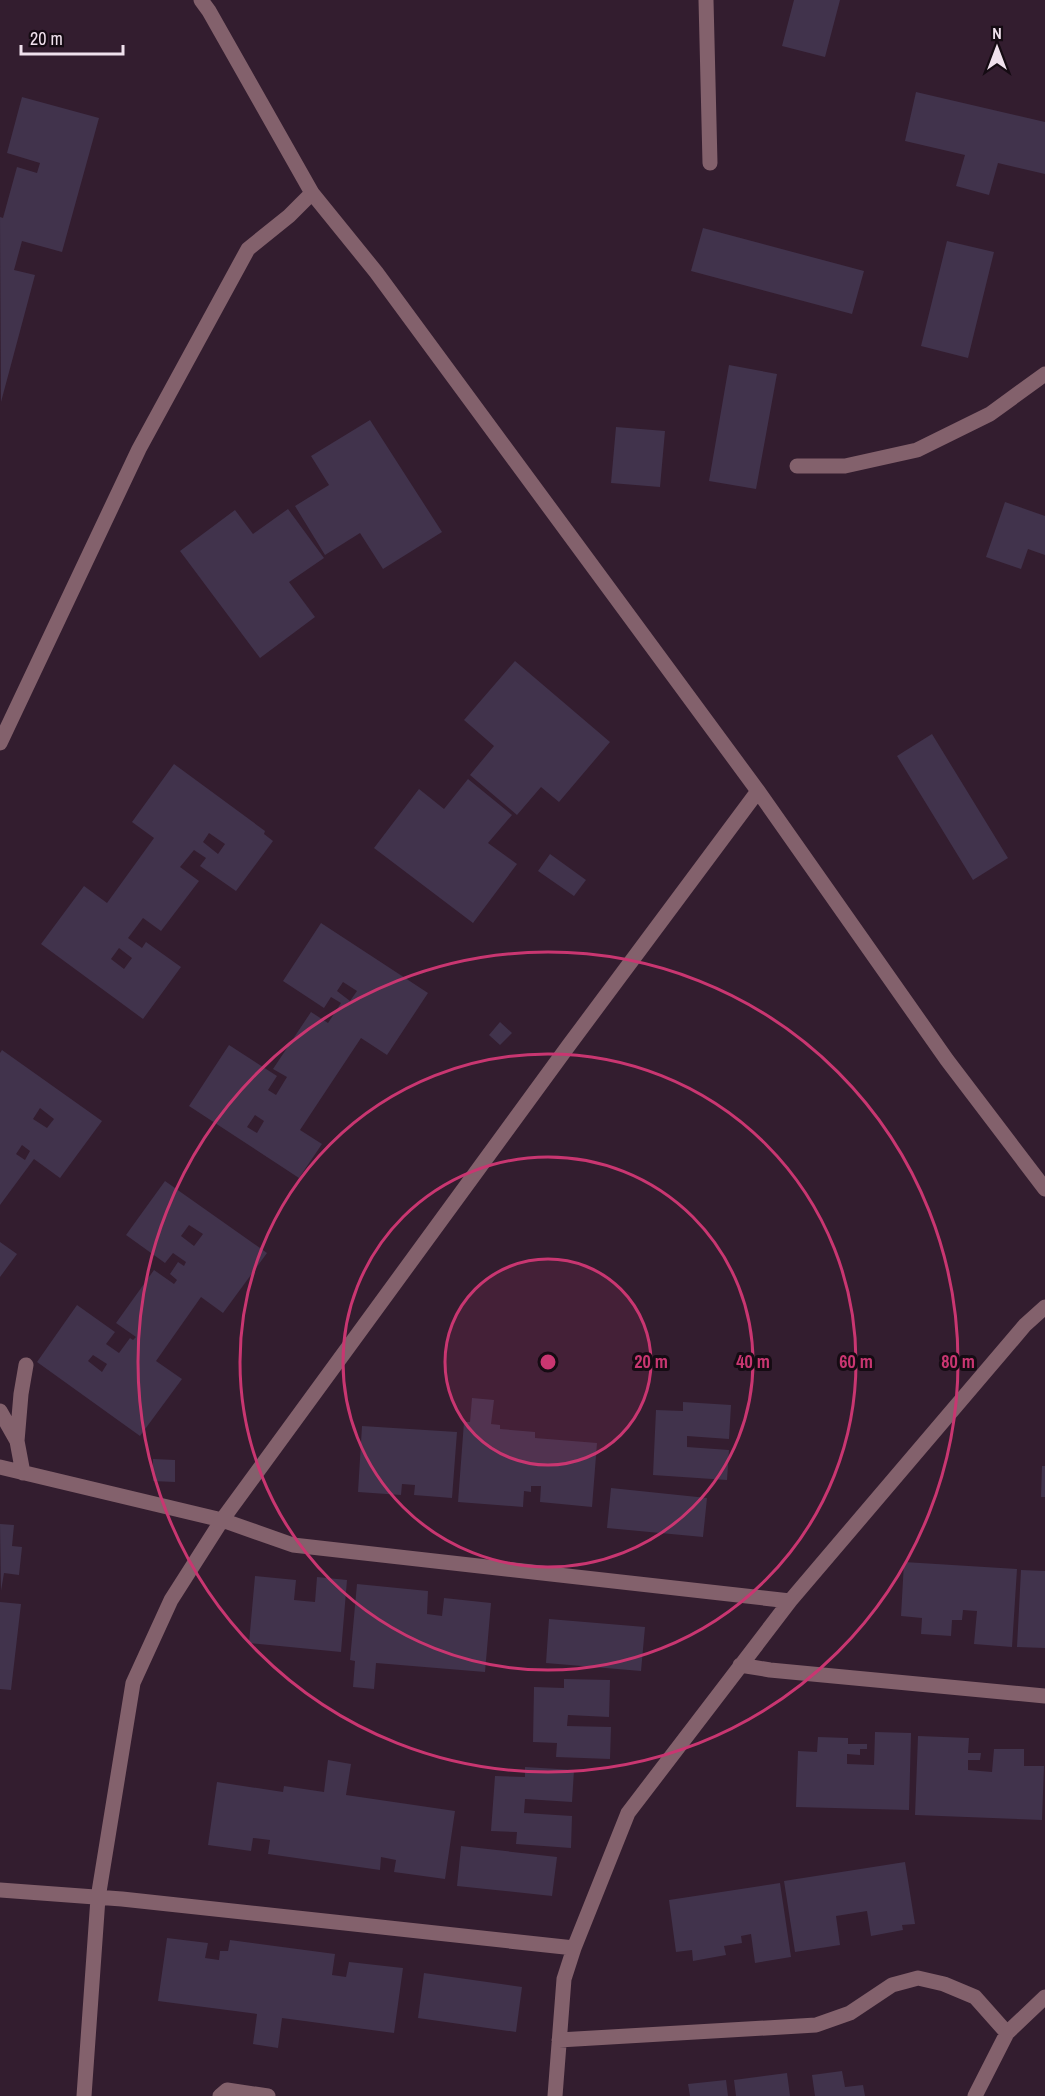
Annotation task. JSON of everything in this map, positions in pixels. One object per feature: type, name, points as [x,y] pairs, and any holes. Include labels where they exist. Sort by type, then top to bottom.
[{"type":"street","points":[[201,0],[312,193],[376,272],[758,791],[947,1060],[1045,1189]]},
{"type":"street","points":[[706,0],[710,163]]},
{"type":"street","points":[[0,743],[139,448],[248,249],[289,216],[312,193]]},
{"type":"street","points":[[797,466],[845,466],[917,450],[990,414],[1045,374]]},
{"type":"street","points":[[84,2096],[98,1898],[133,1683],[171,1600],[222,1520],[758,791]]},
{"type":"street","points":[[555,2096],[564,1979],[574,1948],[628,1813],[790,1601],[1025,1324],[1045,1307]]},
{"type":"street","points":[[23,1473],[17,1441],[26,1365]]},
{"type":"street","points":[[0,1411],[17,1441]]},
{"type":"street","points":[[0,1467],[222,1520],[292,1545],[790,1601]]},
{"type":"street","points":[[741,1665],[771,1670],[1045,1696]]},
{"type":"street","points":[[0,1890],[98,1898],[574,1948]]},
{"type":"street","points":[[559,2040],[816,2025],[850,2013],[892,1985],[918,1978],[944,1984],[975,1997],[1007,2032]]},
{"type":"street","points":[[975,2096],[1007,2032],[1045,1997]]},
{"type":"street","points":[[220,2096],[227,2090],[268,2096]]},
{"type":"building","points":[[794,0],[840,0],[825,57],[782,46]]},
{"type":"building","points":[[916,92],[1045,122],[1045,174],[998,163],[989,195],[956,186],[965,155],[905,141]]},
{"type":"building","points":[[22,97],[99,118],[62,252],[22,241],[14,270],[35,275],[1,402],[0,217],[3,218],[17,167],[37,173],[40,163],[7,153]]},
{"type":"building","points":[[703,228],[864,271],[852,314],[691,271]]},
{"type":"building","points":[[947,241],[994,252],[968,358],[921,346]]},
{"type":"building","points":[[729,365],[777,374],[756,489],[709,481]]},
{"type":"building","points":[[370,420],[442,532],[383,569],[360,533],[325,555],[295,506],[329,485],[311,456]]},
{"type":"building","points":[[616,427],[665,431],[660,487],[611,483]]},
{"type":"building","points":[[1005,502],[1045,516],[1045,555],[1028,549],[1021,569],[986,557]]},
{"type":"building","points":[[288,509],[324,558],[289,582],[315,617],[260,658],[180,551],[235,510],[253,534]]},
{"type":"building","points":[[515,661],[610,742],[559,802],[541,787],[517,815],[470,775],[494,746],[464,720]]},
{"type":"building","points":[[932,734],[1008,858],[973,880],[897,756]]},
{"type":"building","points":[[174,764],[265,831],[264,834],[273,841],[236,891],[200,866],[206,858],[194,850],[180,867],[199,881],[161,931],[143,918],[128,938],[142,948],[146,942],[181,967],[143,1019],[41,944],[84,886],[107,903],[154,838],[132,822]],"holes":[[[209,833],[225,844],[218,854],[203,842]],[[119,948],[132,958],[124,969],[111,959]]]},
{"type":"building","points":[[468,779],[512,815],[488,843],[517,864],[473,923],[374,848],[419,789],[444,809]]},
{"type":"building","points":[[550,854],[586,880],[574,896],[538,871]]},
{"type":"building","points":[[321,923],[428,993],[387,1055],[361,1038],[300,1130],[322,1144],[299,1178],[189,1106],[229,1045],[277,1076],[268,1090],[276,1095],[287,1077],[273,1069],[311,1012],[328,1023],[341,1003],[331,997],[324,1008],[283,981]],"holes":[[[343,982],[357,991],[350,1001],[337,991]],[[255,1115],[264,1121],[257,1133],[247,1127]]]},
{"type":"building","points":[[500,1022],[512,1033],[500,1045],[489,1035]]},
{"type":"building","points":[[2,1050],[102,1121],[60,1178],[34,1159],[0,1205],[0,1053]],"holes":[[[40,1108],[54,1119],[47,1128],[33,1119]],[[22,1145],[30,1151],[25,1160],[16,1154]]]},
{"type":"building","points":[[165,1181],[267,1253],[223,1313],[201,1297],[156,1361],[182,1379],[140,1436],[37,1362],[77,1305],[115,1332],[106,1344],[119,1353],[130,1338],[133,1340],[136,1337],[116,1323],[154,1270],[174,1284],[177,1280],[170,1274],[178,1262],[184,1266],[186,1262],[173,1253],[165,1263],[126,1235]],"holes":[[[189,1225],[203,1234],[194,1246],[181,1236]],[[93,1355],[107,1364],[102,1372],[88,1361]]]},
{"type":"building","points":[[0,1242],[17,1254],[0,1277]]},
{"type":"building","points":[[472,1398],[494,1400],[491,1424],[500,1425],[500,1429],[535,1432],[535,1438],[597,1443],[592,1507],[540,1502],[541,1486],[531,1486],[531,1492],[524,1491],[523,1507],[458,1502],[464,1422],[470,1422]]},
{"type":"building","points":[[683,1402],[731,1405],[729,1439],[687,1436],[687,1447],[729,1450],[727,1480],[653,1475],[656,1410],[683,1411]]},
{"type":"building","points":[[362,1426],[457,1432],[452,1498],[414,1495],[415,1485],[402,1484],[401,1495],[358,1492]]},
{"type":"building","points":[[153,1459],[175,1460],[175,1482],[153,1481]]},
{"type":"building","points":[[1042,1466],[1045,1466],[1045,1497],[1041,1497]]},
{"type":"building","points":[[611,1488],[707,1498],[703,1537],[607,1528]]},
{"type":"building","points":[[0,1524],[14,1525],[12,1546],[22,1547],[19,1575],[4,1573],[1,1591]]},
{"type":"building","points":[[904,1562],[1017,1569],[1012,1647],[974,1644],[977,1611],[963,1610],[962,1620],[952,1620],[951,1636],[921,1634],[922,1618],[901,1616]]},
{"type":"building","points":[[1021,1570],[1045,1571],[1045,1648],[1017,1647]]},
{"type":"building","points":[[255,1576],[296,1580],[294,1600],[315,1602],[317,1577],[347,1580],[341,1652],[249,1643]]},
{"type":"building","points":[[357,1584],[428,1591],[427,1614],[442,1616],[444,1598],[491,1603],[485,1672],[376,1663],[374,1689],[353,1687],[355,1661],[350,1660]]},
{"type":"building","points":[[0,1602],[21,1604],[11,1690],[0,1689]]},
{"type":"building","points":[[549,1619],[645,1627],[641,1671],[546,1663]]},
{"type":"building","points":[[564,1679],[610,1680],[609,1717],[568,1715],[567,1726],[611,1727],[610,1759],[556,1757],[557,1743],[533,1742],[534,1687],[564,1688]]},
{"type":"building","points":[[875,1732],[911,1733],[909,1810],[796,1807],[798,1751],[817,1752],[818,1737],[848,1738],[848,1744],[867,1744],[867,1749],[860,1749],[860,1755],[847,1754],[847,1764],[874,1765]]},
{"type":"building","points":[[918,1736],[969,1738],[968,1753],[981,1753],[980,1760],[968,1760],[968,1770],[992,1772],[994,1749],[1024,1749],[1024,1766],[1044,1766],[1042,1820],[915,1815]]},
{"type":"building","points":[[328,1760],[351,1764],[346,1795],[455,1811],[445,1879],[394,1872],[396,1860],[381,1857],[380,1870],[268,1854],[270,1840],[253,1838],[251,1851],[208,1845],[217,1782],[283,1792],[284,1786],[324,1792]]},
{"type":"building","points":[[525,1767],[574,1770],[572,1802],[525,1799],[524,1813],[572,1816],[571,1848],[516,1844],[517,1832],[491,1831],[495,1776],[525,1777]]},
{"type":"building","points":[[461,1846],[557,1857],[552,1896],[457,1886]]},
{"type":"building","points":[[905,1862],[915,1924],[902,1925],[903,1930],[871,1936],[867,1911],[836,1916],[840,1945],[795,1952],[784,1881]]},
{"type":"building","points":[[780,1883],[791,1957],[755,1963],[751,1934],[741,1936],[742,1943],[724,1946],[726,1955],[693,1961],[692,1950],[676,1952],[669,1900]]},
{"type":"building","points":[[167,1938],[208,1943],[205,1958],[219,1960],[220,1951],[228,1951],[230,1940],[335,1954],[332,1975],[346,1977],[349,1962],[403,1968],[394,2033],[282,2018],[278,2048],[253,2044],[257,2014],[158,2001]]},
{"type":"building","points":[[424,1973],[522,1987],[516,2032],[418,2018]]},
{"type":"building","points":[[842,2071],[845,2087],[863,2085],[865,2096],[815,2096],[812,2075]]},
{"type":"building","points":[[787,2073],[790,2096],[736,2096],[734,2080]]},
{"type":"building","points":[[726,2080],[728,2096],[690,2096],[688,2084]]}]
